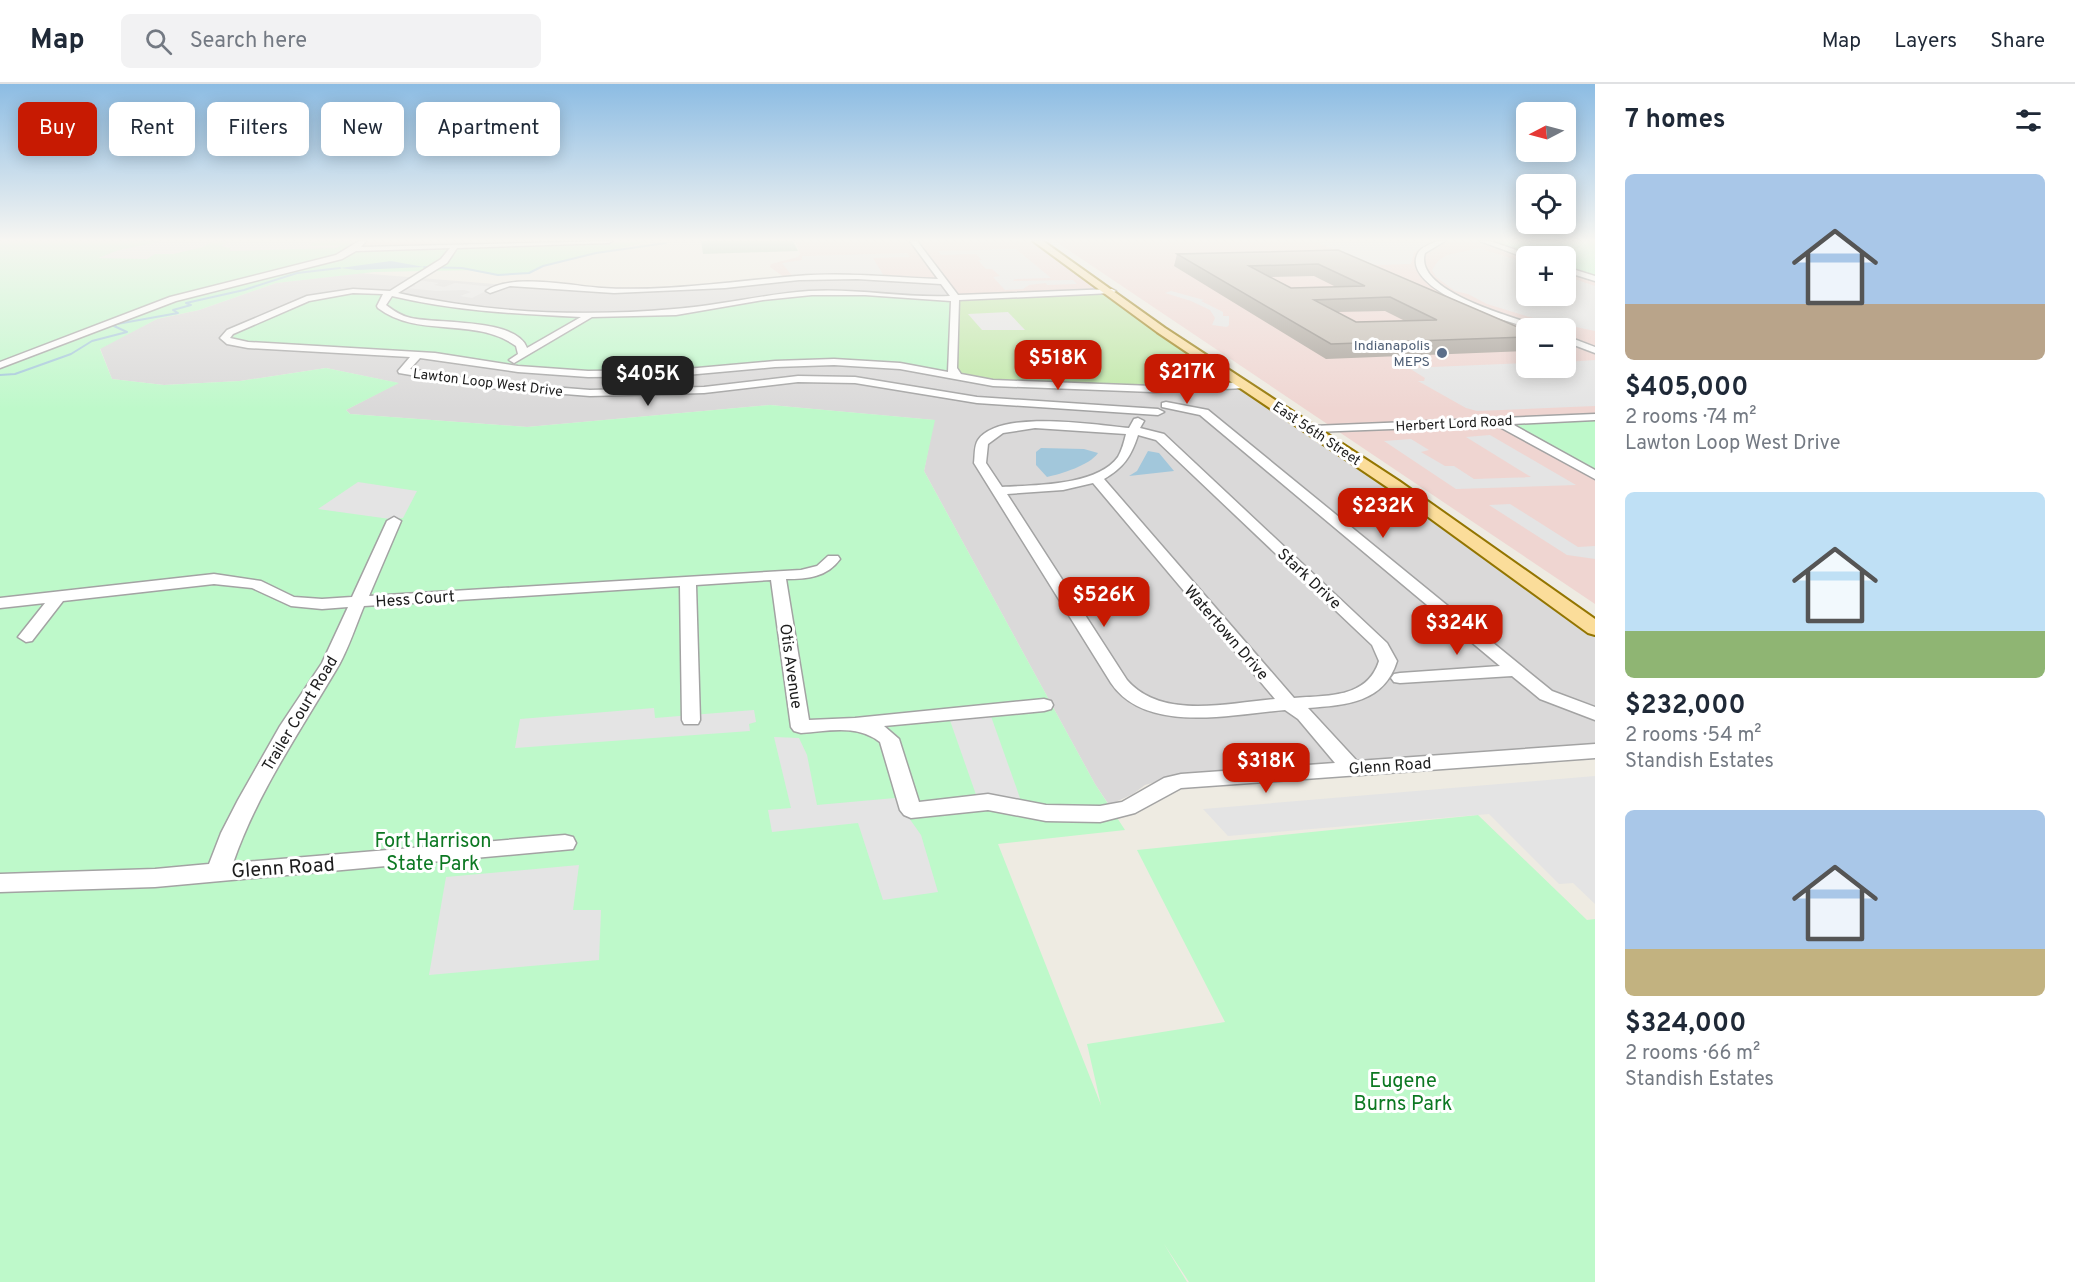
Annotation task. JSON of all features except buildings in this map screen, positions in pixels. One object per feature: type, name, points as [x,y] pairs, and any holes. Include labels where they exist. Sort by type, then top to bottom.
[{"type":"main road","name":"East 56th Street","points":[[1118,297],[1246,385],[1321,429],[1595,629]]},
{"type":"main road","name":"East 56th Street","points":[[1128,297],[1321,429],[1595,610]]},
{"type":"street","points":[[0,365],[163,302],[183,297]]},
{"type":"street","name":"Lawton Loop West Drive","points":[[315,297],[232,331],[225,339],[234,343],[256,346],[417,355],[563,373],[637,375],[786,363],[834,362],[900,366],[959,378],[993,382],[1159,389],[1246,385]]},
{"type":"street","points":[[386,297],[381,302],[382,308],[388,313],[412,320],[497,331],[519,342],[523,355]]},
{"type":"street","points":[[406,297],[432,303],[499,311],[590,315],[676,312],[764,297]]},
{"type":"street","points":[[913,297],[932,299],[955,297],[952,368],[959,378]]},
{"type":"street","points":[[1456,297],[1516,321]]},
{"type":"street","points":[[505,366],[590,315]]},
{"type":"street","points":[[1576,343],[1595,350]]},
{"type":"street","name":"Lawton Loop West Drive","points":[[417,355],[403,368],[403,371],[474,383],[559,392],[621,394],[689,391],[815,379],[877,382],[977,400],[1163,407]]},
{"type":"street","points":[[996,491],[1052,487],[1095,477],[1119,462],[1137,422],[1173,403],[1159,389]]},
{"type":"street","points":[[1163,407],[1204,412],[1546,695],[1592,716]]},
{"type":"street","name":"Herbert Lord Road","points":[[1321,429],[1595,417]]},
{"type":"street","points":[[1498,421],[1595,475]]},
{"type":"street","name":"Stark Drive","points":[[1029,425],[1133,431],[1160,437],[1379,644],[1386,654],[1387,667],[1365,693],[1350,699],[1181,712],[1154,707],[1133,697],[1120,683],[980,463],[982,443],[995,432],[1029,425]]},
{"type":"street","name":"Watertown Drive","points":[[1095,477],[1289,704],[1291,716],[1343,769]]},
{"type":"street","name":"Trailer Court Road","points":[[218,872],[239,818],[286,734],[326,672],[394,521]]},
{"type":"street","points":[[778,575],[819,570],[830,565],[833,559]]},
{"type":"street","name":"Hess Court","points":[[0,603],[57,598],[177,581],[220,579],[256,584],[299,603],[322,604],[778,575]]},
{"type":"street","name":"Otis Avenue","points":[[778,575],[801,727],[852,723],[874,728],[889,739],[911,810],[942,807]]},
{"type":"street","points":[[688,581],[691,720]]},
{"type":"street","points":[[26,637],[57,598]]},
{"type":"street","points":[[1400,678],[1516,670]]},
{"type":"street","points":[[852,723],[1044,705]]},
{"type":"street","name":"Glenn Road","points":[[942,807],[988,802],[1046,813],[1100,814],[1128,808],[1171,783],[1181,781],[1595,751]]},
{"type":"street","name":"Glenn Road","points":[[0,883],[155,878],[566,843]]},
{"type":"shaded area","points":[[236,297],[955,297],[804,362],[1243,387],[1517,578],[1595,637],[1595,744],[1166,779],[1145,785],[1133,794],[1109,805],[1095,784],[924,471],[934,420],[770,405],[527,427],[350,414],[346,410],[398,383],[326,368],[240,381],[164,385],[112,379],[100,348],[157,319],[199,310]]},
{"type":"shaded area","points":[[1138,297],[1516,297],[1516,306],[1576,306],[1576,297],[1595,297],[1595,420],[1516,426],[1595,471],[1595,604]]},
{"type":"shaded area","points":[[1178,297],[1204,300],[1201,301],[1223,312],[1223,316],[1229,316],[1229,325],[1227,327],[1212,325],[1215,318],[1210,310]]},
{"type":"shaded area","points":[[1474,297],[1516,297],[1516,306],[1576,306],[1576,297],[1595,297],[1595,331],[1576,327],[1576,318],[1529,317],[1487,304]]},
{"type":"shaded area","points":[[1008,312],[1025,330],[982,330],[968,314]]},
{"type":"shaded area","points":[[1595,360],[1595,406],[1477,411],[1466,408],[1418,381],[1424,381],[1425,378],[1409,368],[1516,363],[1516,378],[1576,378],[1576,361]]},
{"type":"shaded area","points":[[1490,435],[1576,485],[1456,489],[1384,441],[1411,439],[1429,450],[1421,452],[1445,466],[1454,466],[1474,479],[1531,477],[1466,437]]},
{"type":"shaded area","points":[[358,482],[417,491],[403,518],[390,519],[318,509]]},
{"type":"shaded area","points":[[1510,504],[1578,547],[1595,546],[1595,559],[1567,555],[1489,505]]},
{"type":"shaded area","points":[[987,705],[1020,798],[1024,817],[981,809],[946,709]]},
{"type":"shaded area","points":[[654,708],[655,718],[754,710],[756,722],[749,724],[750,731],[515,748],[520,719]]},
{"type":"shaded area","points":[[774,737],[799,738],[807,755],[817,805],[895,798],[921,835],[938,892],[883,900],[858,823],[772,832],[768,810],[791,808]]},
{"type":"shaded area","points":[[1595,776],[1595,904],[1573,883],[1559,884],[1489,814],[1228,836],[1203,809]]},
{"type":"shaded area","points":[[579,865],[573,910],[601,910],[599,960],[429,975],[446,877]]},
{"type":"green space","name":"Fort Harrison State Park","points":[[0,297],[236,297],[199,310],[157,319],[100,349],[112,379],[164,385],[240,381],[326,368],[399,383],[346,410],[350,414],[527,427],[770,405],[935,420],[924,471],[1095,784],[1125,830],[998,844],[1101,1105],[1087,1044],[1225,1022],[1137,850],[1478,815],[1587,920],[1595,919],[1595,1282],[1189,1282],[1164,1244],[1187,1282],[0,1282]]},
{"type":"green space","points":[[320,297],[406,297],[432,303],[544,314],[676,312],[747,300],[782,297],[929,299],[955,297],[955,374],[834,362],[712,371],[566,373],[472,360],[234,343],[226,335],[301,302]]},
{"type":"green space","points":[[1110,297],[1234,382],[1171,387],[1005,382],[963,377],[957,371],[958,299]]},
{"type":"green space","points":[[1595,420],[1595,471],[1516,426],[1521,424]]},
{"type":"water","points":[[1041,448],[1084,449],[1098,453],[1082,465],[1047,477],[1036,465],[1036,452]]},
{"type":"water","points":[[1148,451],[1159,453],[1174,471],[1129,476],[1137,471]]},
{"type":"waterway","points":[[0,375],[15,374],[71,354],[92,341],[127,332],[114,326],[117,324],[178,313],[173,310],[191,305],[186,303],[213,297]]},
{"type":"place","name":"Indianapolis MEPS","points":[[1442,353]]},
{"type":"park label","name":"Eugene Burns Park","points":[[1403,1092]]}]
